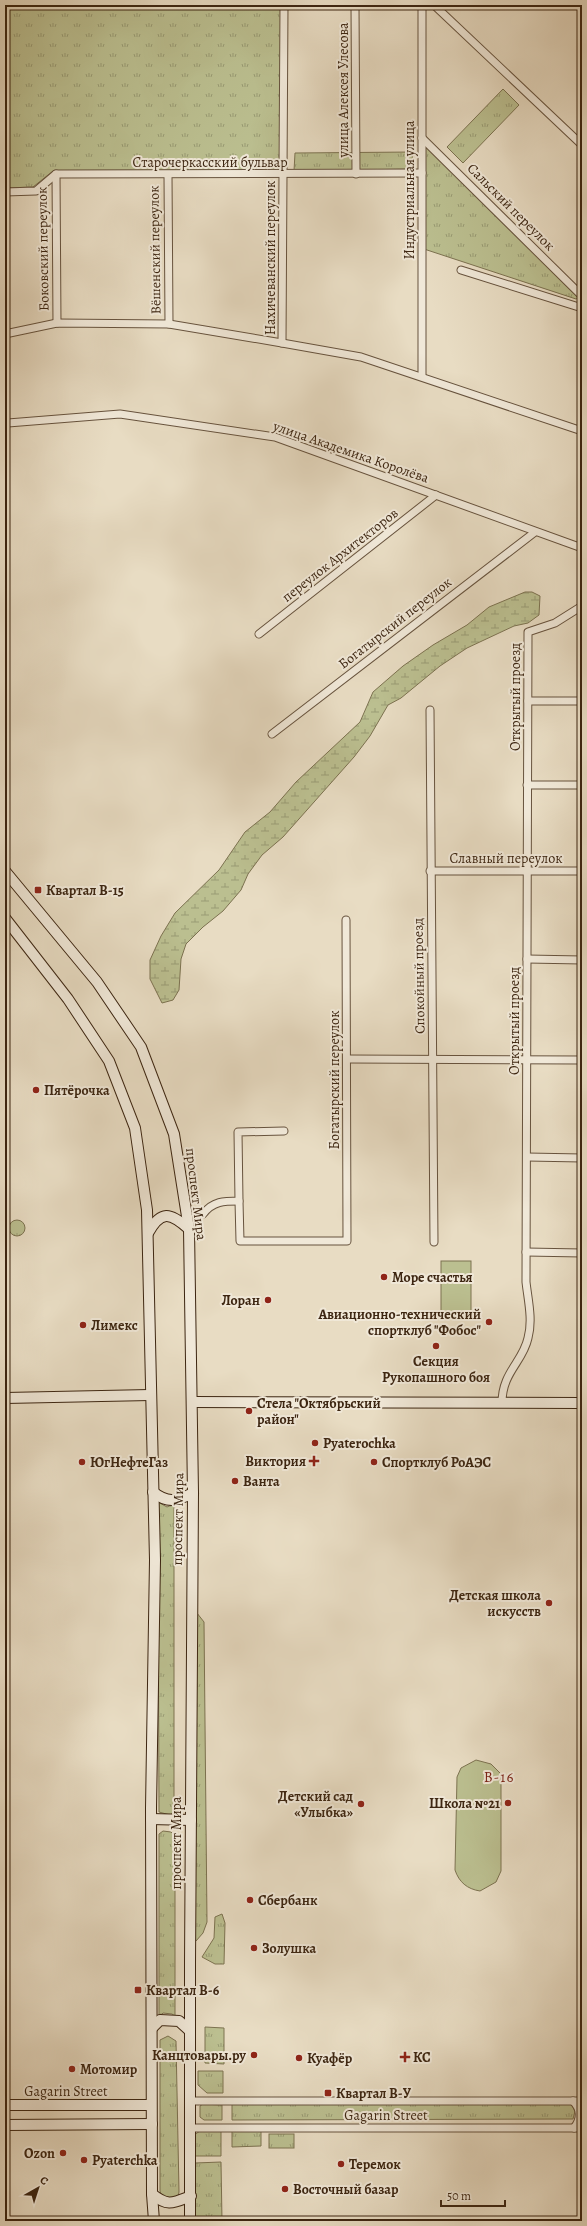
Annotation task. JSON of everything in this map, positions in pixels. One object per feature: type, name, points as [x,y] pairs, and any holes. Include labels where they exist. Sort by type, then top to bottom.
[{"type":"main road","name":"проспект Мира","points":[[5,871],[97,982],[141,1047],[174,1134],[188,1229],[193,1493],[190,2221]]},
{"type":"main road","name":"проспект Мира","points":[[5,918],[68,999],[108,1061],[135,1128],[147,1210],[150,1394],[155,1560],[151,1819],[152,2194],[154,2221]]},
{"type":"main road","points":[[148,1234],[156,1220],[168,1215],[177,1218],[188,1229]]},
{"type":"main road","points":[[5,1394],[150,1394]]},
{"type":"main road","points":[[5,1398],[150,1394]]},
{"type":"main road","points":[[192,1401],[582,1400]]},
{"type":"main road","points":[[502,1401],[582,1403]]},
{"type":"main road","points":[[153,1492],[162,1499],[176,1502],[193,1493]]},
{"type":"main road","points":[[151,1819],[191,1820]]},
{"type":"main road","points":[[152,2028],[160,2020],[180,2021],[190,2031]]},
{"type":"main road","name":"Gagarin Street","points":[[5,2105],[152,2105]]},
{"type":"main road","points":[[5,2125],[152,2124]]},
{"type":"main road","points":[[152,2194],[162,2202],[172,2204],[191,2196]]},
{"type":"street","name":"Нахичеванский переулок","points":[[282,343],[284,5]]},
{"type":"street","name":"улица Алексея Улесова","points":[[355,5],[356,174]]},
{"type":"street","name":"Индустриальная улица","points":[[422,5],[422,376]]},
{"type":"street","points":[[434,5],[582,145]]},
{"type":"street","name":"Сальский переулок","points":[[422,138],[582,296]]},
{"type":"street","name":"Старочеркасский бульвар","points":[[56,174],[422,174]]},
{"type":"street","points":[[5,192],[36,191],[56,174]]},
{"type":"street","name":"Боковский переулок","points":[[56,174],[57,323]]},
{"type":"street","name":"Вёшенский переулок","points":[[168,175],[169,324]]},
{"type":"street","points":[[461,270],[582,308]]},
{"type":"street","points":[[5,334],[57,323],[169,324],[361,356],[582,431]]},
{"type":"street","name":"улица Академика Королёва","points":[[8,423],[120,414],[275,437],[534,532],[582,548]]},
{"type":"street","name":"переулок Архитекторов","points":[[260,634],[436,496]]},
{"type":"street","name":"Богатырский переулок","points":[[272,734],[534,532]]},
{"type":"street","name":"Открытый проезд","points":[[502,1401],[508,1374],[528,1339],[530,1326],[526,1252],[528,632],[555,623],[582,606]]},
{"type":"street","points":[[528,701],[582,701]]},
{"type":"street","name":"Спокойный проезд","points":[[430,710],[430,871],[434,1242]]},
{"type":"street","points":[[527,785],[582,785]]},
{"type":"street","name":"Славный переулок","points":[[430,871],[582,871]]},
{"type":"street","name":"Богатырский переулок","points":[[239,1202],[240,1241],[347,1241],[348,1059],[346,920]]},
{"type":"street","points":[[527,959],[582,960]]},
{"type":"street","points":[[348,1059],[582,1060]]},
{"type":"street","points":[[203,1214],[209,1207],[220,1201],[239,1202],[238,1132],[284,1131]]},
{"type":"street","points":[[527,1157],[582,1158]]},
{"type":"street","points":[[526,1252],[582,1253]]},
{"type":"street","name":"Gagarin Street","points":[[190,2101],[582,2101]]},
{"type":"street","points":[[573,2101],[578,2108],[580,2116],[578,2128]]},
{"type":"street","name":"Gagarin Street","points":[[190,2128],[578,2128]]},
{"type":"green space","points":[[5,5],[281,5],[280,171],[53,171],[33,187],[5,188]]},
{"type":"green space","points":[[503,89],[519,105],[463,163],[447,147]]},
{"type":"green space","points":[[428,148],[580,297],[576,299],[424,249],[425,149]]},
{"type":"green space","points":[[412,152],[413,169],[294,171],[295,153]]},
{"type":"green space","points":[[525,592],[532,592],[540,596],[539,615],[528,623],[514,626],[467,648],[440,666],[401,698],[388,705],[370,736],[354,757],[283,837],[262,855],[248,874],[241,890],[223,911],[203,927],[186,944],[181,959],[179,990],[173,1000],[162,1003],[150,979],[150,960],[161,936],[175,913],[219,870],[245,832],[270,812],[296,782],[360,722],[373,692],[403,666],[433,645],[467,625],[489,607]]},
{"type":"green space","points":[[14,1220],[20,1220],[25,1225],[23,1234],[20,1236],[14,1236],[9,1231],[9,1225]]},
{"type":"green space","points":[[441,1261],[471,1261],[471,1317],[441,1317]]},
{"type":"green space","points":[[158,1502],[167,1507],[174,1504],[174,1812],[170,1815],[159,1812]]},
{"type":"green space","points":[[193,1608],[204,1622],[207,1922],[203,1933],[196,1941],[192,1940]]},
{"type":"green space","points":[[476,1760],[491,1764],[501,1774],[501,1871],[496,1882],[480,1891],[467,1887],[461,1881],[455,1870],[457,1777],[461,1768]]},
{"type":"green space","points":[[163,1831],[171,1832],[175,1836],[175,2016],[172,2014],[163,2013],[159,2017],[159,1834]]},
{"type":"green space","points":[[222,1914],[225,1923],[224,1964],[215,1964],[202,1957],[214,1938],[215,1917]]},
{"type":"green space","points":[[205,2027],[224,2028],[224,2064],[205,2063]]},
{"type":"green space","points":[[168,2036],[176,2041],[179,2192],[178,2197],[174,2200],[161,2195],[160,2191],[160,2040]]},
{"type":"green space","points":[[198,2071],[223,2071],[223,2093],[207,2093],[198,2085]]},
{"type":"green space","points":[[203,2104],[222,2105],[222,2120],[204,2120],[200,2117],[200,2106]]},
{"type":"green space","points":[[232,2104],[571,2104],[575,2111],[573,2119],[232,2120]]},
{"type":"green space","points":[[200,2131],[221,2131],[221,2156],[194,2156],[194,2135]]},
{"type":"green space","points":[[232,2131],[261,2131],[261,2146],[232,2147]]},
{"type":"green space","points":[[269,2134],[294,2134],[294,2148],[269,2148]]},
{"type":"green space","points":[[221,2162],[222,2221],[195,2221],[195,2163]]},
{"type":"place","name":"Квартал В-15","points":[[38,890]]},
{"type":"place","name":"Пятёрочка","points":[[36,1090]]},
{"type":"place","name":"Море счастья","points":[[384,1277]]},
{"type":"place","name":"Лоран","points":[[268,1300]]},
{"type":"place","name":"Авиационно-технический спортклуб \"Фобос\"","points":[[489,1322]]},
{"type":"place","name":"Лимекс","points":[[83,1325]]},
{"type":"place","name":"Секция Рукопашного боя","points":[[436,1346]]},
{"type":"place","name":"Стела \"Октябрьский район\"","points":[[249,1411]]},
{"type":"place","name":"Pyaterochka","points":[[315,1443]]},
{"type":"place","name":"Виктория","points":[[314,1461]]},
{"type":"place","name":"ЮгНефтеГаз","points":[[82,1462]]},
{"type":"place","name":"Спортклуб РоАЭС","points":[[374,1462]]},
{"type":"place","name":"Ванта","points":[[235,1481]]},
{"type":"place","name":"Детская школа искусств","points":[[549,1603]]},
{"type":"place","name":"Школа №21","points":[[508,1803]]},
{"type":"place","name":"Детский сад «Улыбка»","points":[[361,1804]]},
{"type":"place","name":"Сбербанк","points":[[250,1900]]},
{"type":"place","name":"Золушка","points":[[254,1948]]},
{"type":"place","name":"Квартал В-6","points":[[138,1990]]},
{"type":"place","name":"Канцтовары.ру","points":[[254,2055]]},
{"type":"place","name":"КС","points":[[405,2057]]},
{"type":"place","name":"Куафёр","points":[[299,2058]]},
{"type":"place","name":"Мотомир","points":[[72,2069]]},
{"type":"place","name":"Квартал В-У","points":[[328,2093]]},
{"type":"place","name":"Ozon","points":[[63,2153]]},
{"type":"place","name":"Pyaterchka","points":[[84,2160]]},
{"type":"place","name":"Теремок","points":[[341,2164]]},
{"type":"place","name":"Восточный базар","points":[[285,2189]]},
{"type":"district","name":"В-16","points":[[499,1777]]}]
